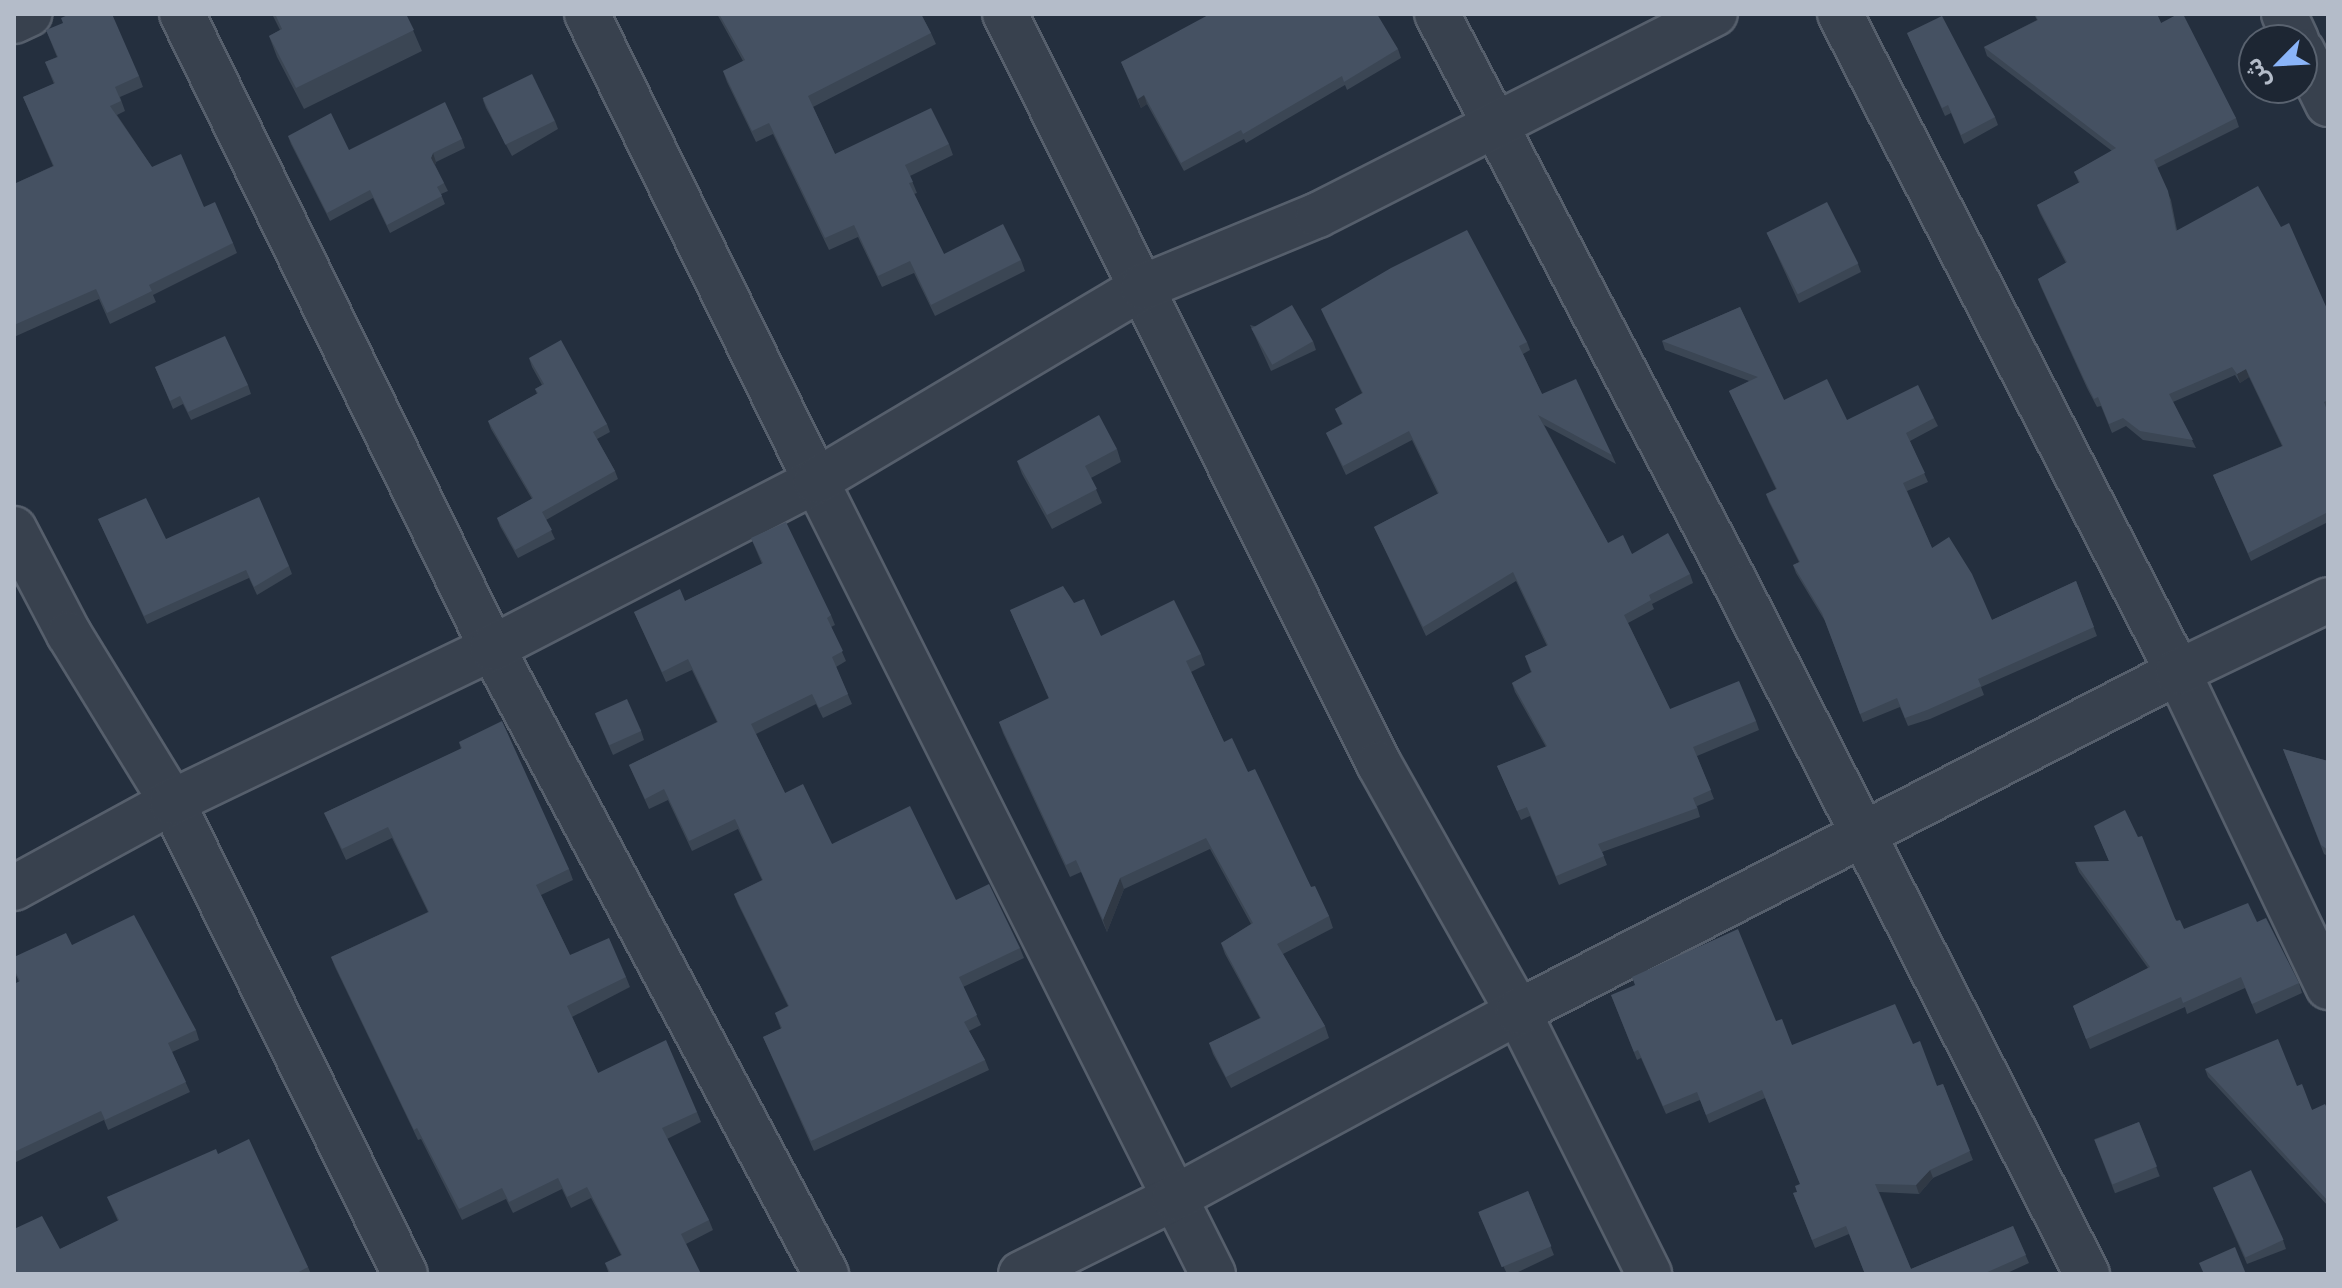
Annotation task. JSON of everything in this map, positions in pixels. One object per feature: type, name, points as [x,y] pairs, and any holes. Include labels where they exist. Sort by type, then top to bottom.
[{"type":"street","points":[[14,21],[29,14]]},
{"type":"street","points":[[182,14],[492,648],[826,1274]]},
{"type":"street","points":[[587,14],[816,481],[1213,1274]]},
{"type":"street","points":[[1005,14],[1379,764],[1518,1012],[1649,1274]]},
{"type":"street","points":[[1437,14],[1864,834],[2087,1274]]},
{"type":"street","points":[[14,888],[172,802],[492,648],[816,481],[1143,287],[1318,215],[1715,14]]},
{"type":"street","points":[[1840,14],[2178,672],[2328,987]]},
{"type":"street","points":[[2318,84],[2328,104]]},
{"type":"street","points":[[14,529],[69,634],[172,802],[405,1274]]},
{"type":"street","points":[[1021,1274],[1174,1198],[1518,1012],[2178,672],[2328,600]]},
{"type":"building","points":[[70,14],[112,14],[139,76],[115,87],[121,101],[110,106],[152,167],[181,154],[204,207],[215,202],[233,243],[149,285],[152,291],[107,313],[96,289],[14,325],[14,184],[54,166],[23,97],[55,83],[45,62],[58,57],[46,30],[63,23],[61,18]]},
{"type":"building","points":[[275,14],[406,14],[414,30],[296,88],[269,36],[282,29]]},
{"type":"building","points":[[719,14],[921,14],[931,33],[808,96],[835,154],[931,108],[949,144],[905,165],[913,182],[909,183],[944,254],[1003,224],[1021,260],[931,305],[910,261],[878,276],[854,225],[825,238],[769,123],[752,131],[723,71],[745,60]]},
{"type":"building","points":[[1210,14],[1377,14],[1398,49],[1344,82],[1342,76],[1243,134],[1241,130],[1181,163],[1144,95],[1138,99],[1121,62]]},
{"type":"building","points":[[2035,14],[2157,14],[2161,23],[2183,14],[2236,118],[2154,160],[2168,191],[2176,231],[2258,186],[2281,227],[2289,223],[2328,311],[2328,400],[2324,402],[2328,413],[2328,512],[2248,553],[2213,475],[2283,446],[2246,369],[2237,374],[2232,367],[2169,394],[2193,440],[2140,431],[2123,418],[2109,424],[2098,397],[2094,399],[2084,379],[2038,279],[2067,262],[2037,205],[2080,182],[2074,172],[2116,148],[1984,47],[2038,20]]},
{"type":"building","points":[[1942,16],[1995,117],[1961,135],[1948,105],[1942,108],[1907,33]]},
{"type":"building","points":[[532,74],[555,121],[505,145],[483,98]]},
{"type":"building","points":[[445,102],[462,139],[433,153],[431,158],[444,183],[437,187],[442,196],[387,225],[370,190],[327,213],[288,136],[331,113],[349,150]]},
{"type":"building","points":[[1827,202],[1858,263],[1798,294],[1766,233]]},
{"type":"building","points":[[1467,230],[1527,342],[1519,346],[1542,394],[1576,379],[1612,455],[1538,415],[1608,543],[1623,535],[1632,554],[1668,533],[1690,574],[1649,595],[1651,600],[1624,615],[1670,709],[1739,681],[1756,721],[1693,747],[1711,790],[1693,798],[1697,808],[1598,844],[1604,856],[1556,876],[1527,807],[1517,811],[1497,766],[1547,746],[1512,683],[1532,672],[1525,656],[1548,645],[1513,572],[1423,627],[1374,527],[1439,493],[1409,431],[1343,466],[1326,433],[1343,424],[1335,409],[1363,393],[1321,309],[1391,268]]},
{"type":"building","points":[[1292,305],[1313,341],[1272,365],[1251,328]]},
{"type":"building","points":[[1740,307],[1784,400],[1827,379],[1847,420],[1918,385],[1934,418],[1906,433],[1925,473],[1903,483],[1932,548],[1949,537],[1972,574],[1992,620],[2076,581],[2094,627],[1978,679],[1981,686],[1927,710],[1905,718],[1897,698],[1860,714],[1822,613],[1793,565],[1800,562],[1766,494],[1777,489],[1729,391],[1758,377],[1662,341]]},
{"type":"building","points":[[225,336],[248,385],[188,412],[180,396],[170,401],[155,367]]},
{"type":"building","points":[[561,340],[607,424],[593,432],[615,471],[542,512],[552,530],[515,550],[497,518],[533,498],[488,421],[538,393],[535,389],[544,384],[529,358]]},
{"type":"building","points":[[1099,415],[1117,449],[1085,466],[1097,489],[1047,515],[1017,461]]},
{"type":"building","points":[[259,497],[289,566],[254,587],[246,570],[144,616],[98,519],[146,498],[166,539]]},
{"type":"building","points":[[786,522],[831,615],[827,618],[843,651],[832,657],[848,694],[819,708],[812,694],[751,724],[785,793],[803,784],[832,844],[910,806],[956,900],[989,884],[1020,948],[959,977],[977,1015],[964,1022],[985,1060],[811,1141],[763,1037],[782,1028],[775,1013],[789,1006],[734,894],[763,880],[735,819],[689,841],[664,789],[645,799],[629,765],[718,722],[688,659],[662,672],[634,612],[680,589],[685,601],[763,563],[751,538]]},
{"type":"building","points":[[1063,586],[1074,603],[1084,599],[1101,636],[1174,600],[1201,654],[1186,661],[1224,742],[1232,738],[1248,772],[1255,769],[1311,887],[1315,886],[1329,916],[1277,944],[1325,1026],[1226,1077],[1209,1043],[1261,1018],[1221,943],[1253,923],[1206,838],[1120,878],[1103,920],[1076,860],[1066,865],[999,722],[1049,698],[1010,610]]},
{"type":"building","points":[[627,699],[641,731],[609,745],[595,713]]},
{"type":"building","points":[[502,721],[569,869],[536,885],[570,955],[609,938],[626,977],[567,1006],[598,1073],[666,1040],[697,1112],[662,1128],[709,1220],[681,1234],[701,1274],[611,1274],[605,1263],[622,1255],[587,1187],[567,1197],[558,1178],[509,1202],[502,1188],[459,1209],[417,1128],[414,1130],[331,957],[429,912],[388,827],[342,849],[324,813],[462,748],[459,742]]},
{"type":"building","points":[[2283,749],[2328,761],[2328,850],[2321,845]]},
{"type":"building","points":[[2125,810],[2138,837],[2142,836],[2176,921],[2180,920],[2184,929],[2248,903],[2257,922],[2266,918],[2299,983],[2252,1004],[2241,977],[2183,1003],[2181,997],[2086,1039],[2073,1006],[2150,967],[2075,862],[2109,861],[2094,826]]},
{"type":"building","points":[[134,915],[196,1030],[168,1043],[186,1082],[105,1120],[101,1111],[14,1152],[14,984],[20,981],[14,969],[14,957],[66,933],[72,945]]},
{"type":"building","points":[[1738,929],[1776,1021],[1782,1019],[1792,1045],[1895,1004],[1913,1044],[1920,1041],[1937,1086],[1943,1084],[1970,1151],[1930,1170],[1916,1185],[1875,1184],[1911,1269],[2013,1226],[2026,1255],[1983,1274],[1865,1274],[1846,1226],[1812,1240],[1793,1193],[1797,1192],[1795,1186],[1800,1184],[1762,1090],[1706,1115],[1697,1092],[1663,1106],[1638,1050],[1634,1052],[1611,995],[1635,985],[1632,977]]},
{"type":"building","points":[[2278,1039],[2297,1086],[2302,1084],[2312,1110],[2325,1104],[2328,1110],[2328,1201],[2205,1069]]},
{"type":"building","points":[[2139,1122],[2157,1167],[2112,1184],[2094,1140]]},
{"type":"building","points":[[249,1139],[308,1267],[295,1274],[17,1274],[14,1269],[14,1229],[42,1216],[60,1249],[119,1220],[107,1197],[216,1149],[218,1154]]},
{"type":"building","points":[[2251,1170],[2284,1240],[2245,1258],[2213,1188]]},
{"type":"building","points":[[1528,1191],[1551,1246],[1502,1267],[1478,1212]]},
{"type":"building","points":[[2235,1247],[2246,1274],[2204,1274],[2199,1263]]}]
